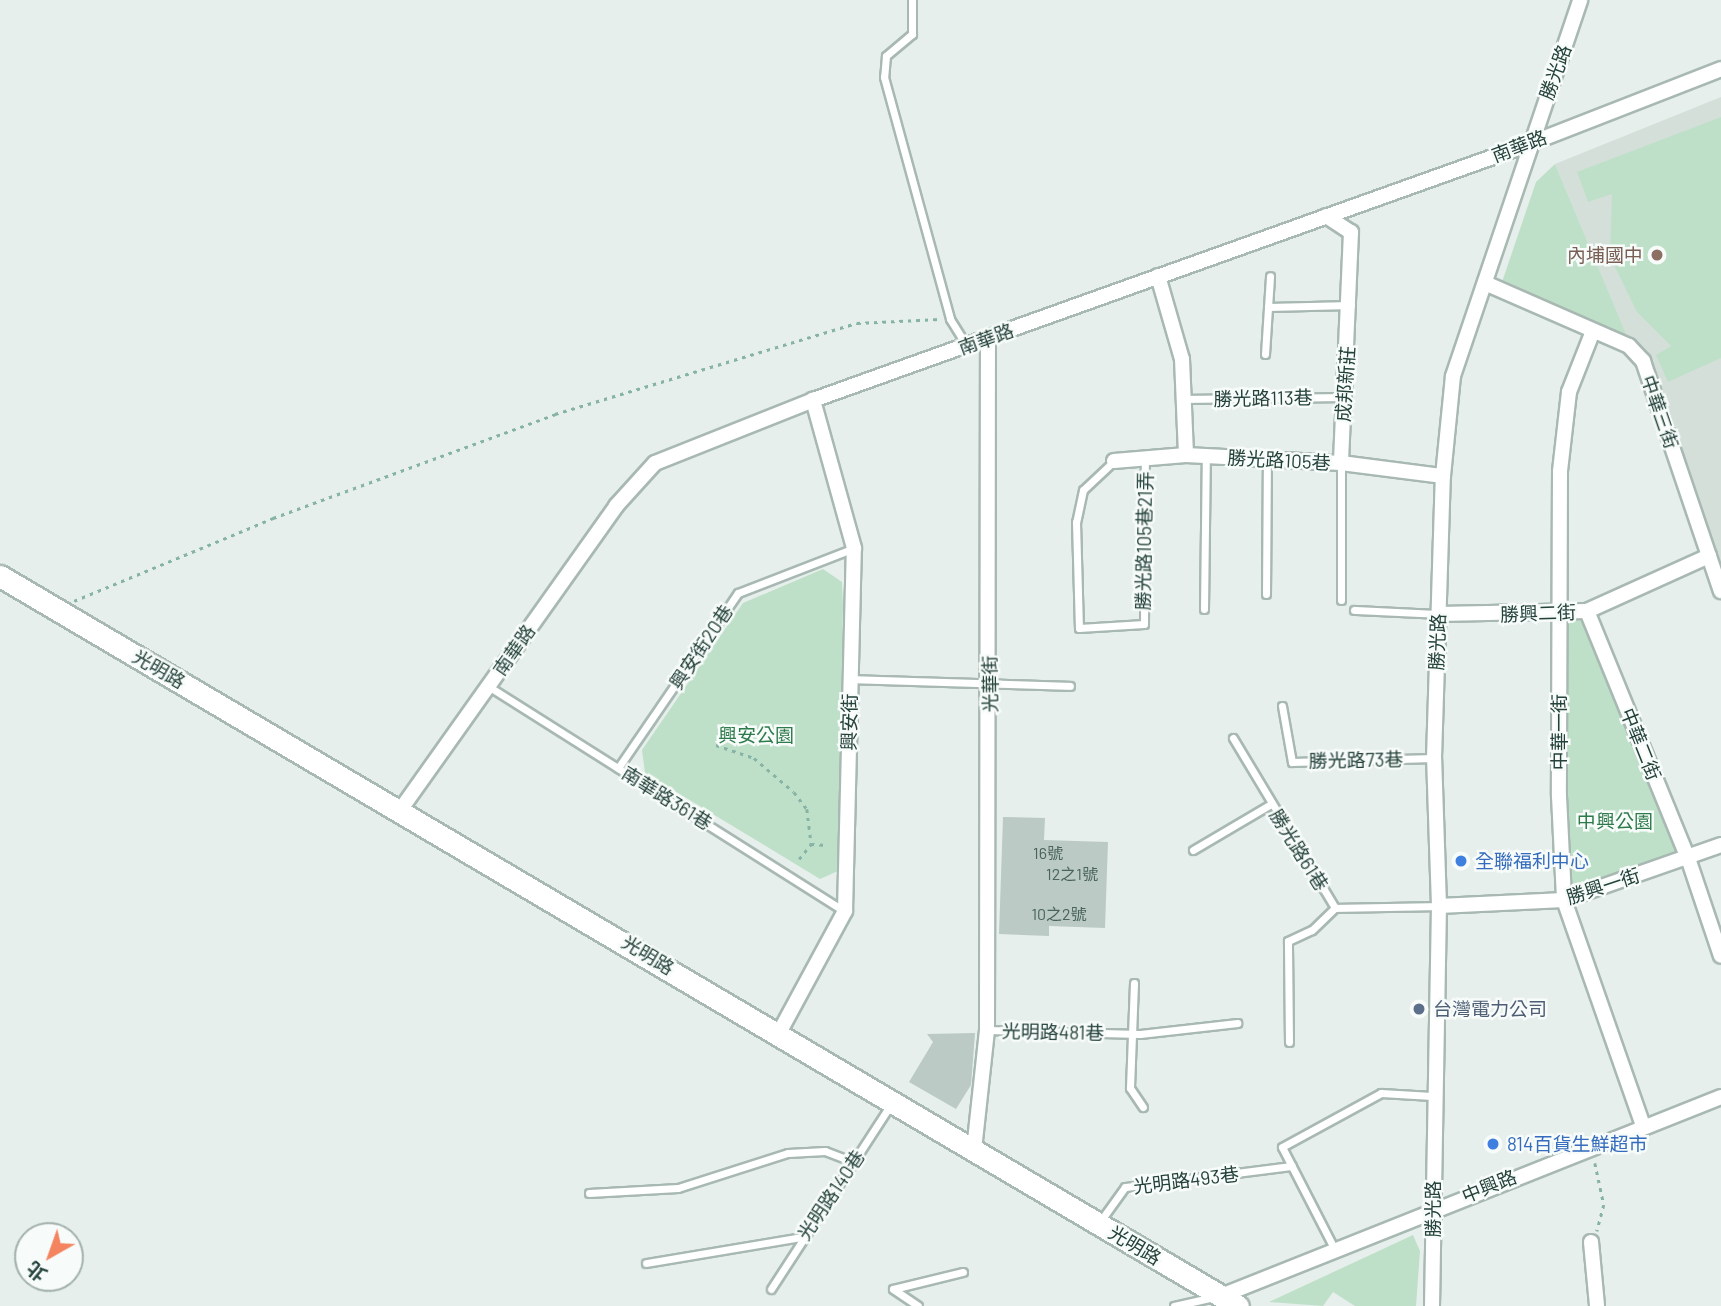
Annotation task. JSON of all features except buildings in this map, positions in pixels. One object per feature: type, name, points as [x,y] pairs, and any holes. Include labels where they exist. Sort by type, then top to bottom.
[{"type":"main road","name":"光明路","points":[[0,576],[401,809],[1230,1301]]},
{"type":"street","name":"勝光路","points":[[1432,1306],[1432,1096],[1439,906],[1434,758],[1443,476],[1453,376],[1529,144],[1580,0]]},
{"type":"street","name":"南華路","points":[[401,809],[616,506],[655,463],[813,400],[1529,144],[1721,69]]},
{"type":"street","name":"成邦新莊","points":[[1326,216],[1351,232],[1351,305],[1340,463]]},
{"type":"street","points":[[1158,276],[1182,359],[1186,454]]},
{"type":"street","name":"中華三街","points":[[1485,284],[1629,346],[1643,361],[1721,591]]},
{"type":"street","name":"中華一街","points":[[1593,331],[1569,392],[1564,431],[1559,615],[1564,900],[1643,1125]]},
{"type":"street","name":"光華街","points":[[987,1030],[988,338]]},
{"type":"street","name":"興安街","points":[[779,1033],[845,911],[854,548],[813,400]]},
{"type":"street","name":"勝光路105巷","points":[[1114,461],[1186,454],[1340,463],[1443,476]]},
{"type":"street","name":"勝興二街","points":[[1438,614],[1559,615],[1587,611],[1709,556]]},
{"type":"street","name":"中華二街","points":[[1587,611],[1688,858],[1721,956]]},
{"type":"street","name":"勝興一街","points":[[1439,906],[1564,900],[1721,845]]},
{"type":"street","name":"光明路481巷","points":[[974,1150],[987,1030]]},
{"type":"street","name":"中興路","points":[[1230,1301],[1434,1208],[1721,1097]]},
{"type":"street","points":[[1591,1242],[1597,1306]]},
{"type":"lane","points":[[912,0],[912,34],[886,56],[884,77],[950,319],[966,346]]},
{"type":"lane","points":[[1265,354],[1270,276]]},
{"type":"lane","points":[[1268,307],[1351,305]]},
{"type":"lane","name":"勝光路113巷","points":[[1183,399],[1343,397]]},
{"type":"lane","points":[[1204,609],[1206,456]]},
{"type":"lane","name":"勝光路105巷21弄","points":[[1114,461],[1083,490],[1076,522],[1079,628],[1144,624],[1145,458]]},
{"type":"lane","points":[[1266,459],[1266,594]]},
{"type":"lane","points":[[1340,463],[1341,600]]},
{"type":"lane","name":"興安街20巷","points":[[618,768],[738,593],[854,548]]},
{"type":"lane","points":[[1354,610],[1438,614]]},
{"type":"lane","points":[[850,679],[1070,686]]},
{"type":"lane","name":"南華路361巷","points":[[488,686],[845,911]]},
{"type":"lane","name":"勝光路73巷","points":[[1282,706],[1292,762],[1434,758]]},
{"type":"lane","name":"勝光路61巷","points":[[1233,738],[1270,804],[1335,908],[1439,906]]},
{"type":"lane","points":[[1193,850],[1270,804]]},
{"type":"lane","points":[[1289,1042],[1287,941],[1312,930],[1335,908]]},
{"type":"lane","points":[[1134,983],[1130,1088],[1143,1107]]},
{"type":"lane","name":"光明路481巷","points":[[987,1030],[1132,1034],[1237,1023]]},
{"type":"lane","points":[[1336,1253],[1282,1147],[1333,1116],[1381,1093],[1432,1096]]},
{"type":"lane","name":"光明路140巷","points":[[771,1289],[802,1237],[893,1100]]},
{"type":"lane","points":[[589,1193],[678,1188],[788,1153],[825,1151],[853,1162]]},
{"type":"lane","name":"光明路493巷","points":[[1099,1224],[1125,1187],[1292,1166]]},
{"type":"lane","points":[[646,1263],[802,1237]]},
{"type":"lane","points":[[918,1306],[893,1289],[963,1272]]},
{"type":"lane","points":[[1174,1306],[1230,1301]]},
{"type":"path","name":"南華路","points":[[55,609],[273,518],[555,414],[857,323],[950,319]]},
{"type":"path","points":[[774,746],[789,727]]},
{"type":"path","points":[[716,745],[754,758],[794,792],[807,809],[811,844],[799,859]]},
{"type":"path","points":[[811,844],[827,845]]},
{"type":"path","points":[[1589,1147],[1605,1205],[1591,1242]]},
{"type":"shaded area","name":"內埔國中","points":[[1721,97],[1721,564],[1555,164]]},
{"type":"green space","points":[[1721,117],[1721,358],[1668,382],[1656,355],[1671,346],[1637,312],[1610,257],[1612,194],[1588,202],[1577,172]]},
{"type":"green space","points":[[1555,164],[1631,346],[1501,285],[1536,182]]},
{"type":"green space","name":"興安公園","points":[[823,569],[842,582],[843,606],[838,871],[820,879],[645,773],[642,750],[743,603]]},
{"type":"green space","name":"中興公園","points":[[1584,617],[1680,854],[1568,894],[1565,619]]},
{"type":"green space","points":[[1413,1235],[1420,1251],[1416,1306],[1355,1306],[1333,1292],[1323,1306],[1269,1302]]},
{"type":"place","name":"內埔國中","points":[[1657,255]]},
{"type":"place","name":"全聯福利中心","points":[[1461,861]]},
{"type":"place","name":"台灣電力公司","points":[[1419,1009]]},
{"type":"place","name":"814百貨生鮮超市","points":[[1493,1144]]}]
